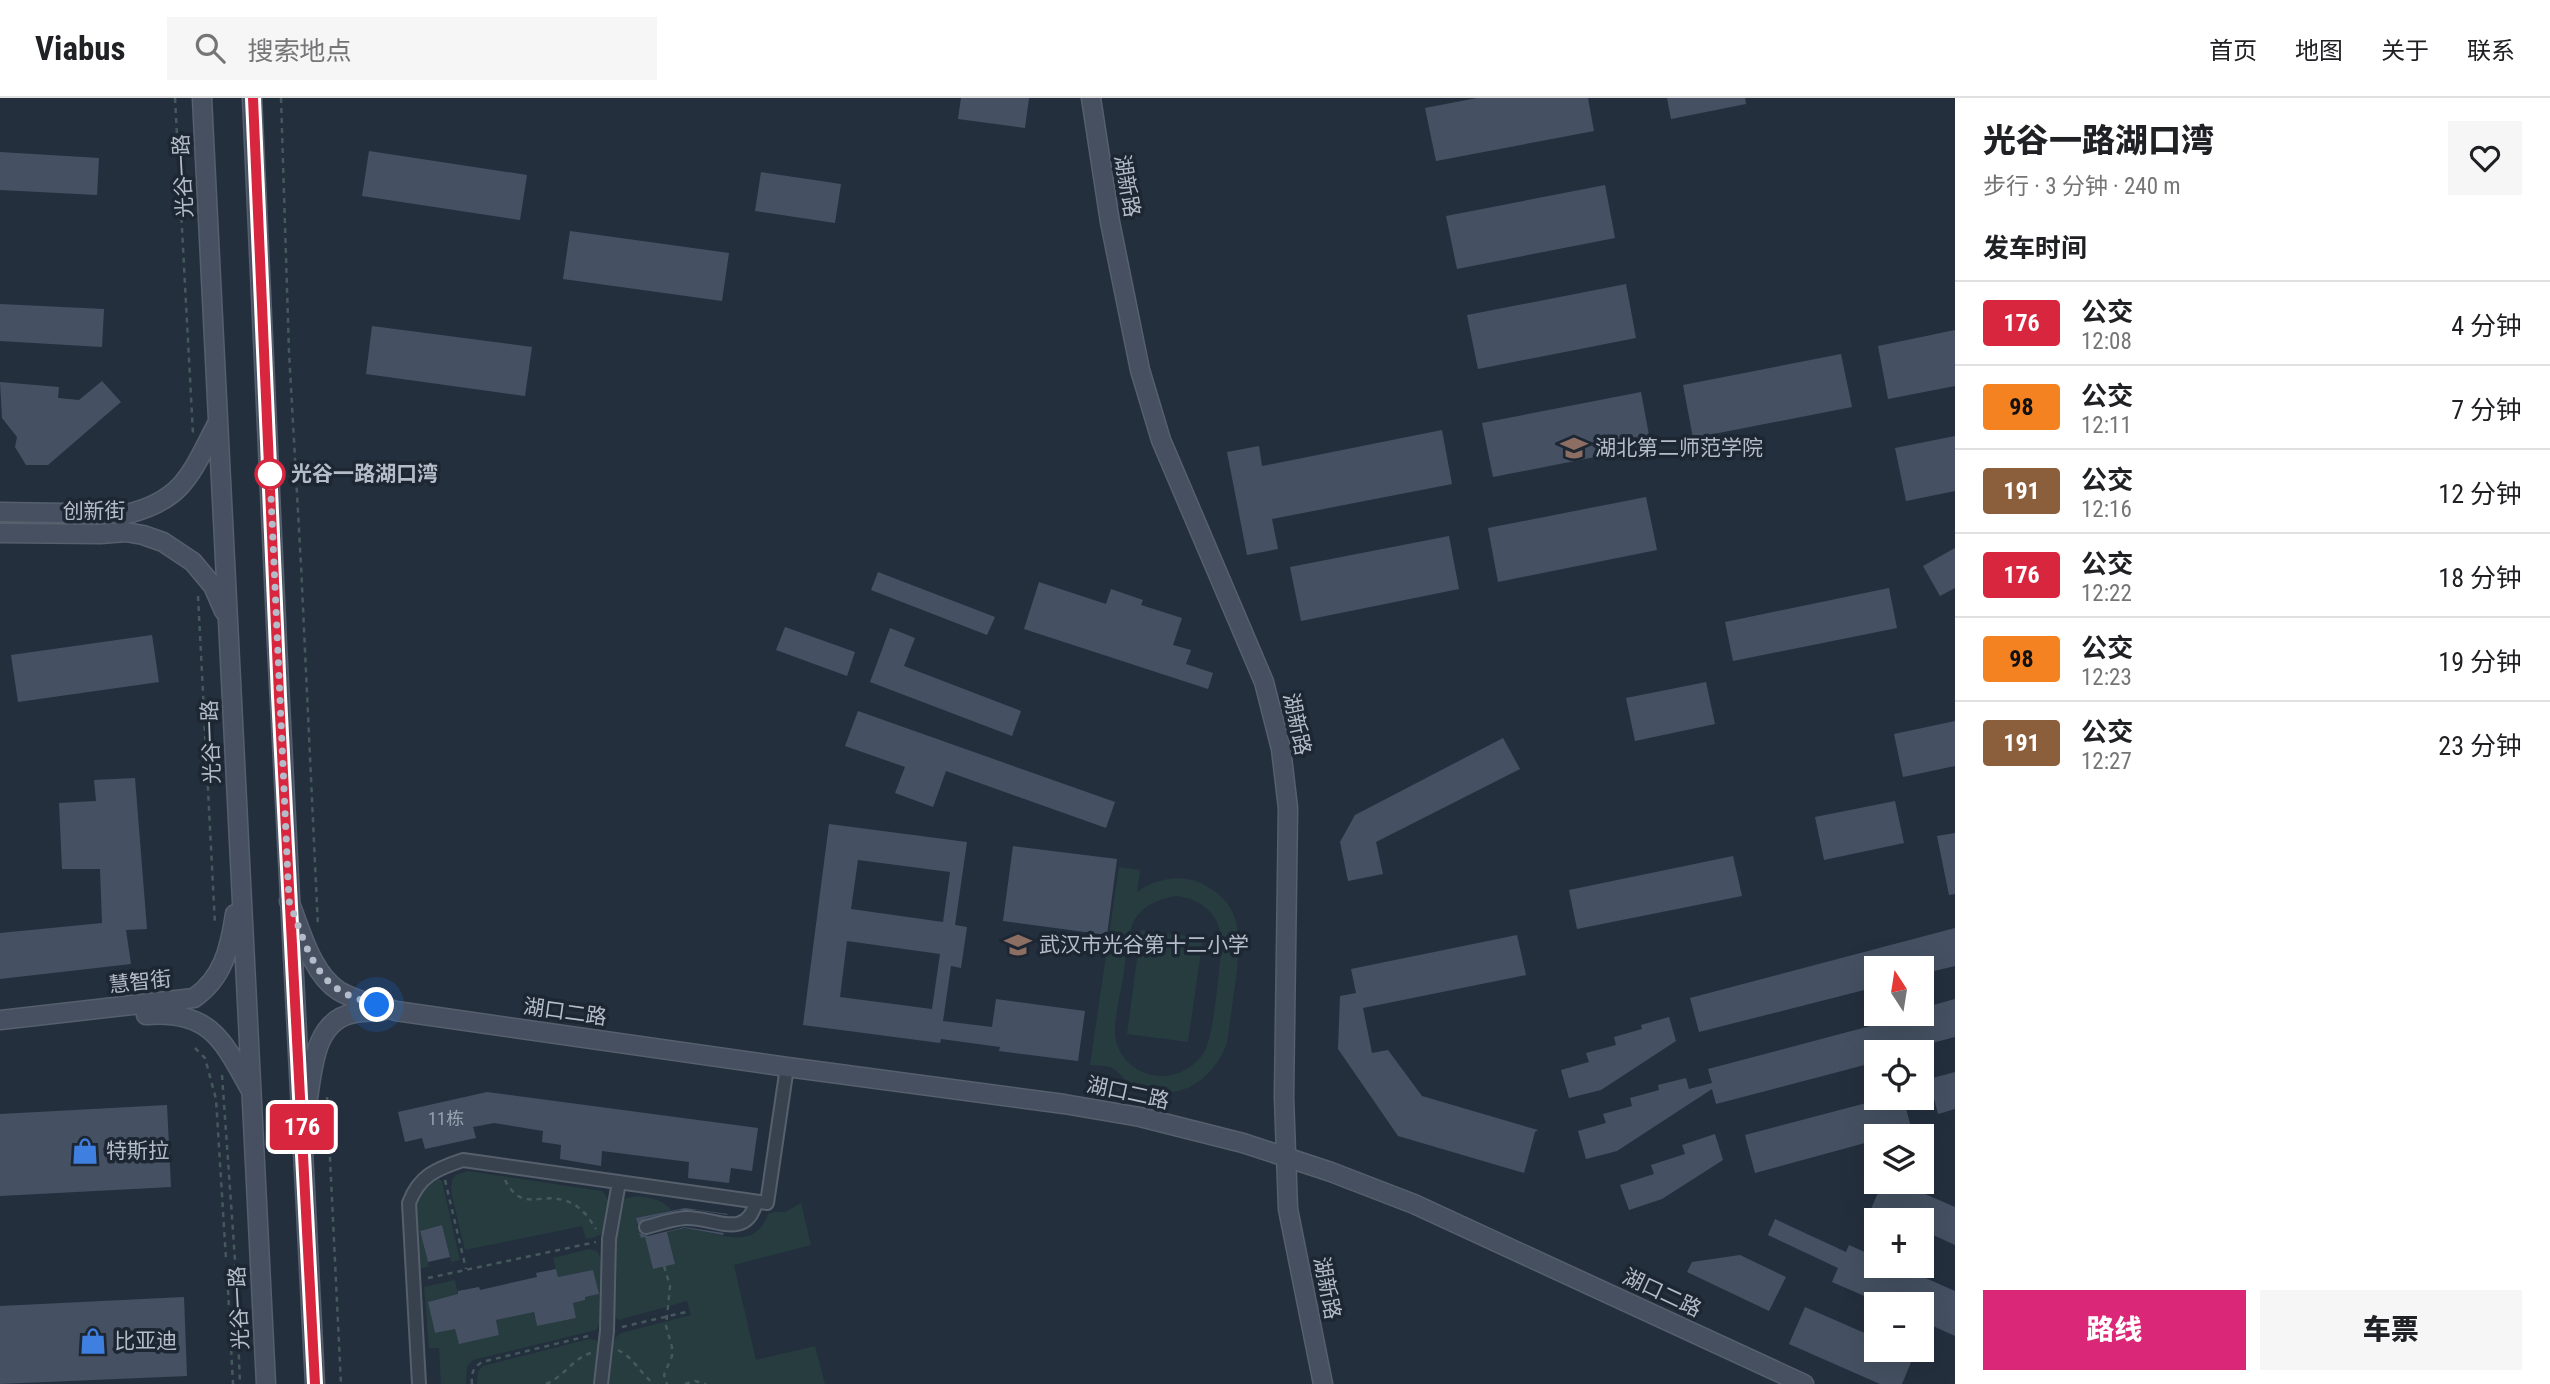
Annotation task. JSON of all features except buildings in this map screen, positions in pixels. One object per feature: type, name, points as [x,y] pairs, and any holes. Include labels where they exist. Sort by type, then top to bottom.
[{"type":"main road","name":"光谷一路","points":[[202,98],[266,1384]]},
{"type":"main road","points":[[253,98],[289,901],[315,1384]]},
{"type":"main road","name":"湖新路","points":[[1091,98],[1110,222],[1140,370],[1161,440],[1264,682],[1281,749],[1288,808],[1284,1097],[1289,1209],[1323,1384]]},
{"type":"main road","name":"创新街","points":[[0,512],[127,514],[147,509],[166,500],[183,486],[218,422]]},
{"type":"main road","name":"创新街","points":[[0,533],[126,532],[163,542],[193,562],[213,586],[229,623]]},
{"type":"main road","name":"慧智街","points":[[0,1020],[194,998],[218,975],[226,960],[240,880]]},
{"type":"main road","points":[[289,901],[314,961],[324,976],[339,991],[396,1011]]},
{"type":"main road","points":[[303,1132],[315,1049],[323,1035],[338,1019],[353,1013],[396,1011]]},
{"type":"main road","name":"湖口二路","points":[[396,1011],[1037,1100],[1140,1117],[1242,1143],[1414,1204],[1804,1384]]},
{"type":"main road","name":"慧智街","points":[[0,1030],[159,1014],[184,1016],[198,1021],[214,1033],[228,1050],[252,1092]]},
{"type":"main road","points":[[308,1384],[313,1348]]},
{"type":"main road","points":[[264,1352],[271,1384]]},
{"type":"street","points":[[419,1384],[409,1203],[415,1188],[427,1176],[442,1167],[463,1160],[767,1203],[787,1067]]},
{"type":"street","points":[[601,1384],[607,1331],[609,1239],[619,1182]]},
{"type":"street","points":[[646,1227],[686,1218],[726,1224],[744,1223],[753,1215],[756,1202]]},
{"type":"path","points":[[175,98],[193,438]]},
{"type":"path","points":[[281,98],[289,352],[318,932]]},
{"type":"path","points":[[197,594],[215,926]]},
{"type":"path","points":[[195,1048],[205,1058],[216,1099],[226,1259]]},
{"type":"path","points":[[220,1070],[225,1095],[240,1384]]},
{"type":"path","points":[[326,1087],[341,1384]]},
{"type":"path","points":[[500,1166],[506,1182],[515,1194],[538,1201],[556,1199],[572,1203],[587,1216],[597,1231],[609,1239]]},
{"type":"path","points":[[442,1167],[466,1270]]},
{"type":"path","points":[[436,1276],[609,1239]]},
{"type":"path","points":[[664,1266],[670,1286],[666,1326],[672,1347],[672,1356],[664,1375],[667,1384]]},
{"type":"path","points":[[228,1290],[233,1384]]},
{"type":"path","points":[[472,1384],[471,1374],[482,1362],[686,1312]]},
{"type":"path","points":[[545,1384],[556,1380],[582,1356],[617,1349],[629,1356],[644,1377],[654,1384]]},
{"type":"path","points":[[685,1384],[695,1381],[706,1384]]},
{"type":"green space","points":[[1119,867],[1140,870],[1137,892],[1150,884],[1174,878],[1198,882],[1213,890],[1232,910],[1239,948],[1227,1043],[1212,1069],[1190,1087],[1163,1093],[1133,1086],[1110,1067],[1090,1065]],"holes":[[[1169,897],[1186,898],[1208,910],[1214,916],[1221,932],[1214,1015],[1208,1043],[1197,1062],[1176,1074],[1155,1075],[1130,1064],[1119,1050],[1116,1041],[1116,1018],[1128,941],[1134,920],[1147,907]]]},
{"type":"green space","points":[[1141,930],[1203,938],[1188,1042],[1127,1034]]},
{"type":"green space","points":[[468,1171],[602,1191],[609,1206],[606,1229],[586,1239],[582,1226],[465,1250],[451,1192],[452,1180],[456,1175]]},
{"type":"green space","points":[[436,1177],[442,1181],[460,1260],[451,1262],[442,1225],[420,1231],[429,1267],[420,1268],[414,1203],[419,1190]]},
{"type":"green space","points":[[637,1196],[660,1201],[671,1210],[636,1219],[641,1238],[645,1237],[653,1269],[675,1264],[667,1232],[686,1229],[745,1237],[762,1226],[768,1214],[785,1212],[801,1203],[811,1245],[734,1265],[756,1360],[815,1346],[825,1384],[608,1384],[611,1349],[616,1337],[621,1333],[691,1315],[687,1301],[619,1320],[612,1314],[616,1225],[623,1199]]},
{"type":"green space","points":[[589,1249],[597,1251],[604,1279],[604,1303],[596,1330],[473,1360],[467,1366],[466,1384],[441,1384],[439,1348],[429,1348],[424,1287],[455,1280],[459,1299],[428,1302],[435,1333],[455,1329],[459,1343],[499,1335],[496,1320],[533,1312],[537,1326],[576,1318],[573,1303],[599,1294],[593,1270],[558,1277],[553,1258]]},
{"type":"green space","points":[[589,1339],[596,1340],[599,1345],[595,1384],[477,1384],[478,1371],[483,1366]]},
{"type":"bus line","name":"176","points":[[253,98],[279,696],[315,1384]]},
{"type":"place","name":"湖北第二师范学院","points":[[1574,448]]},
{"type":"place","name":"光谷一路湖口湾","points":[[270,474]]},
{"type":"place","name":"武汉市光谷第十二小学","points":[[1018,945]]},
{"type":"place","name":"特斯拉","points":[[85,1151]]},
{"type":"place","name":"比亚迪","points":[[93,1341]]},
{"type":"route","points":[[270,474],[289,901],[314,961],[324,976],[339,991],[377,1005]]}]
